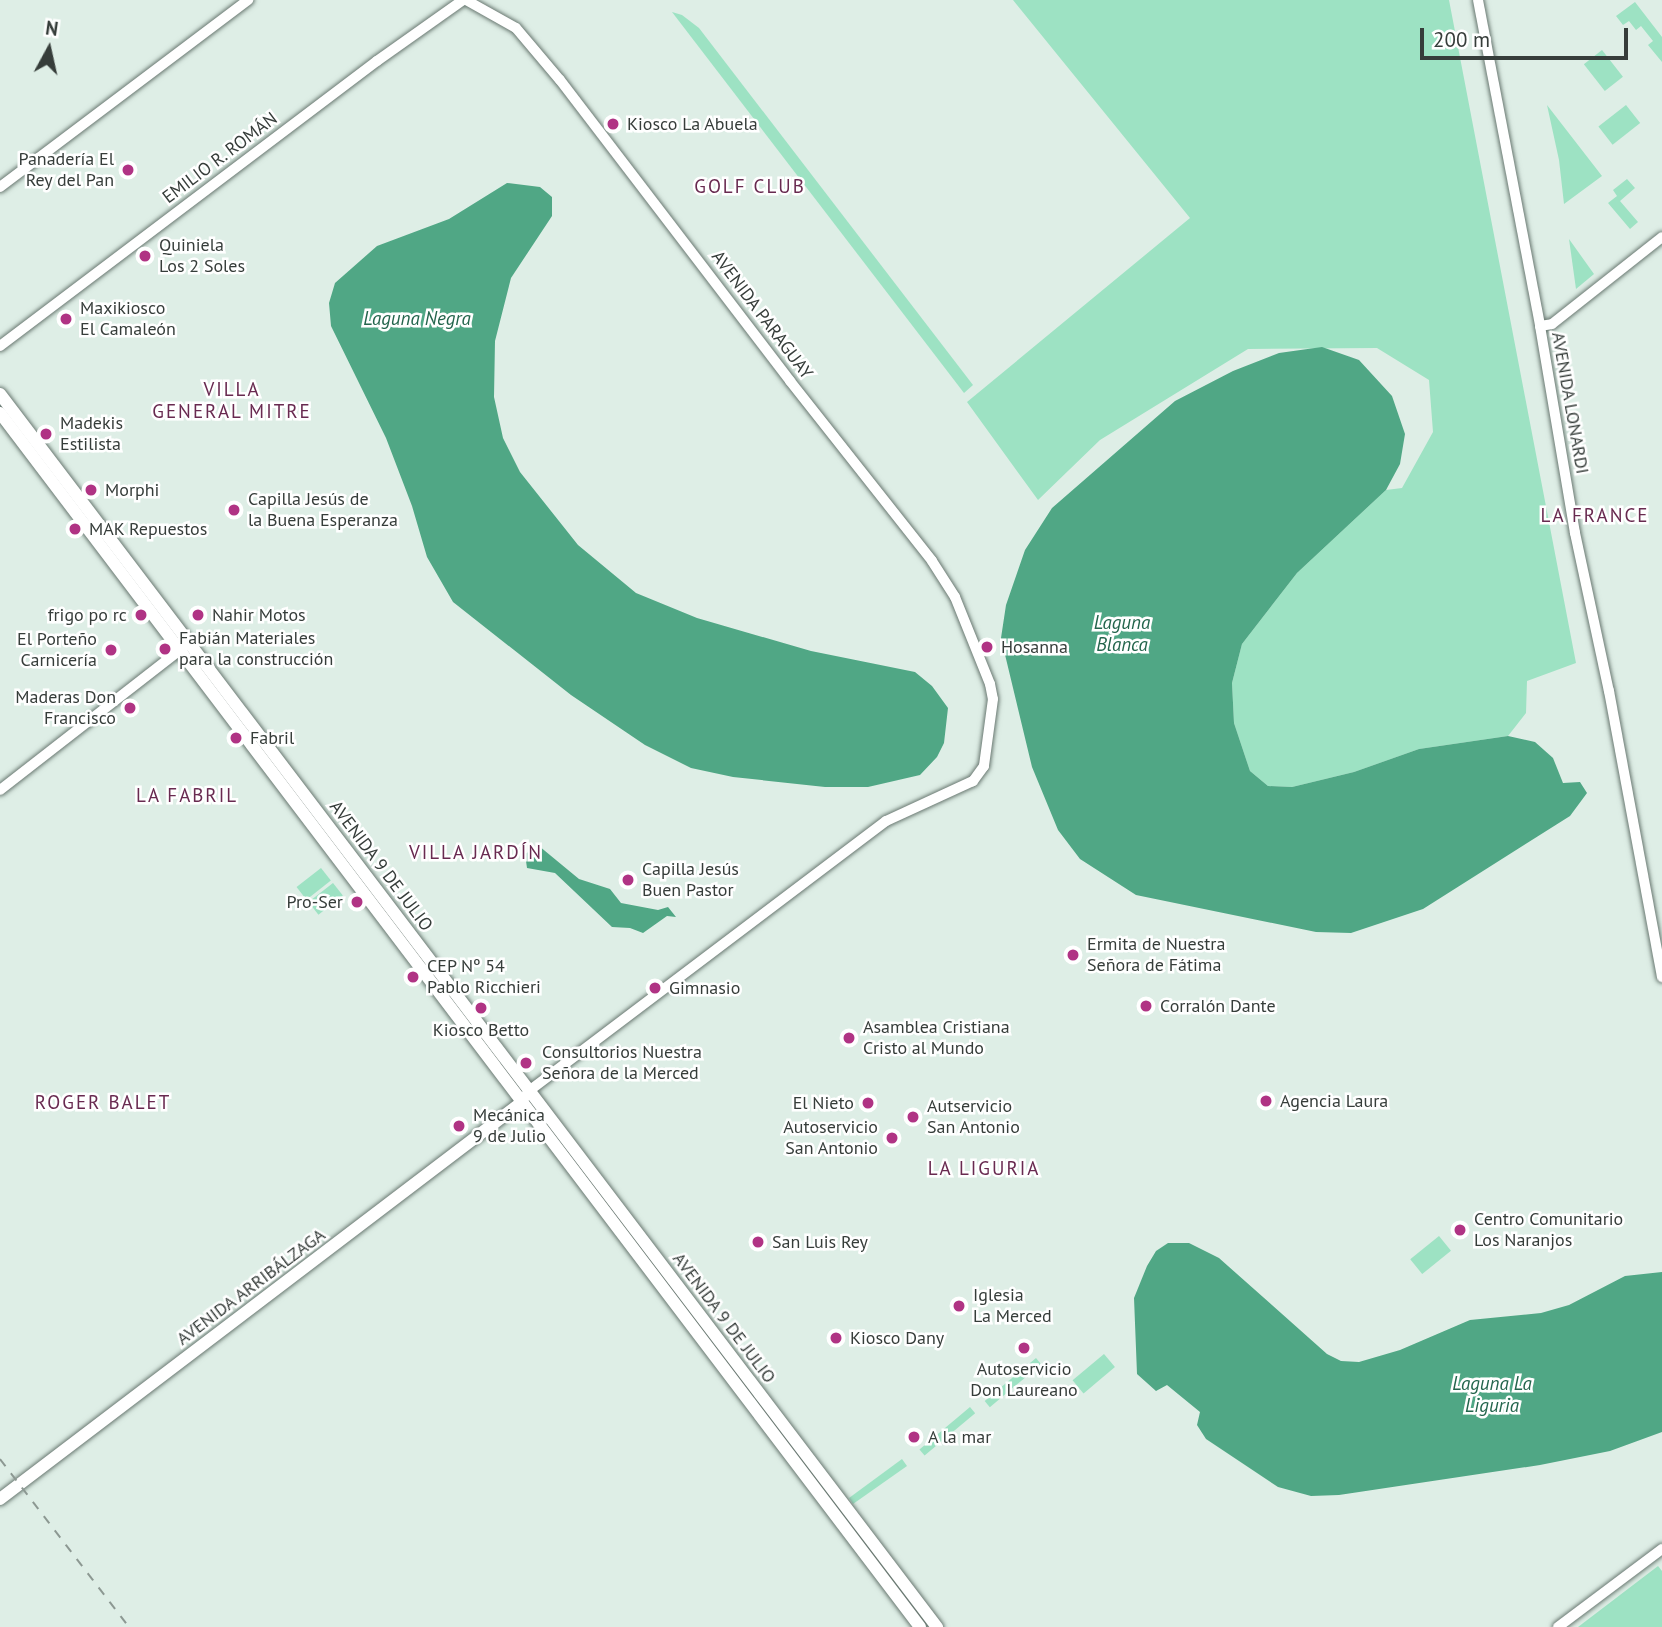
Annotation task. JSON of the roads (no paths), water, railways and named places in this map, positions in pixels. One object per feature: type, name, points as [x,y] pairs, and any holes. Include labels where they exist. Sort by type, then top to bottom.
[{"type":"main road","name":"AVENIDA 9 DE JULIO","points":[[0,394],[184,647]]},
{"type":"main road","name":"AVENIDA 9 DE JULIO","points":[[0,413],[411,932],[525,1097],[920,1627]]},
{"type":"main road","name":"AVENIDA 9 DE JULIO","points":[[525,1097],[937,1627]]},
{"type":"main road","name":"AVENIDA ARRIBÁLZAGA","points":[[0,1499],[525,1097]]},
{"type":"street","points":[[0,187],[248,0]]},
{"type":"street","name":"EMILIO R. ROMÁN","points":[[0,346],[377,61],[464,0]]},
{"type":"street","name":"AVENIDA PARAGUAY","points":[[464,0],[516,28],[560,80],[790,381],[932,561],[955,597],[990,684],[993,712],[984,766],[972,781],[886,821],[525,1097]]},
{"type":"street","name":"AVENIDA LONARDI","points":[[1478,0],[1540,326],[1575,533],[1609,691],[1662,977]]},
{"type":"street","points":[[1540,326],[1552,324],[1662,237]]},
{"type":"street","points":[[0,790],[184,647]]},
{"type":"street","points":[[1558,1627],[1662,1549]]},
{"type":"water","name":"Laguna Negra","points":[[507,183],[540,187],[552,197],[552,216],[511,278],[495,341],[494,397],[503,438],[520,472],[578,545],[636,593],[697,618],[811,651],[915,672],[932,686],[948,708],[944,743],[937,757],[920,775],[868,787],[825,787],[733,777],[691,768],[645,745],[571,695],[453,602],[427,557],[412,506],[386,438],[331,326],[329,303],[335,283],[377,246],[449,219]]},
{"type":"water","name":"Laguna Blanca","points":[[1322,347],[1359,360],[1392,396],[1405,434],[1400,464],[1386,490],[1297,573],[1242,644],[1232,683],[1234,723],[1250,771],[1268,786],[1292,787],[1354,772],[1419,749],[1508,736],[1535,742],[1553,758],[1563,783],[1580,782],[1587,793],[1570,816],[1423,909],[1351,933],[1316,932],[1136,895],[1080,859],[1058,830],[1032,767],[1001,638],[1006,605],[1025,550],[1052,508],[1175,401],[1233,371],[1279,353]]},
{"type":"water","points":[[539,846],[579,879],[610,889],[621,903],[658,910],[668,907],[676,917],[667,916],[643,933],[630,928],[612,927],[555,873],[527,868],[525,854]]},
{"type":"water","name":"Laguna La Liguria","points":[[1168,1243],[1189,1243],[1219,1258],[1327,1354],[1341,1361],[1359,1362],[1400,1350],[1470,1320],[1541,1313],[1569,1305],[1625,1276],[1662,1272],[1662,1432],[1610,1451],[1540,1465],[1339,1495],[1311,1496],[1278,1487],[1206,1439],[1197,1425],[1200,1412],[1167,1385],[1156,1391],[1137,1374],[1134,1298],[1156,1251]]},
{"type":"railway","points":[[0,1459],[129,1627]]},
{"type":"place","name":"Kiosco La Abuela","points":[[613,124]]},
{"type":"place","name":"Panadería El Rey del Pan","points":[[128,170]]},
{"type":"place","name":"Quiniela Los 2 Soles","points":[[145,256]]},
{"type":"place","name":"Maxikiosco El Camaleón","points":[[66,319]]},
{"type":"place","name":"Madekis Estilista","points":[[46,434]]},
{"type":"place","name":"Morphi","points":[[91,490]]},
{"type":"place","name":"Capilla Jesús de la Buena Esperanza","points":[[234,510]]},
{"type":"place","name":"MAK Repuestos","points":[[75,529]]},
{"type":"place","name":"frigo po rc","points":[[141,615]]},
{"type":"place","name":"Nahir Motos","points":[[198,615]]},
{"type":"place","name":"Hosanna","points":[[987,647]]},
{"type":"place","name":"Fabián Materiales para la construcción","points":[[165,649]]},
{"type":"place","name":"El Porteño Carnicería","points":[[111,650]]},
{"type":"place","name":"Maderas Don Francisco","points":[[130,708]]},
{"type":"place","name":"Fabril","points":[[236,738]]},
{"type":"place","name":"Capilla Jesús Buen Pastor","points":[[628,880]]},
{"type":"place","name":"Pro-Ser","points":[[357,902]]},
{"type":"place","name":"Ermita de Nuestra Señora de Fátima","points":[[1073,955]]},
{"type":"place","name":"CEP Nº 54 Pablo Ricchieri","points":[[413,977]]},
{"type":"place","name":"Gimnasio","points":[[655,988]]},
{"type":"place","name":"Corralón Dante","points":[[1146,1006]]},
{"type":"place","name":"Kiosco Betto","points":[[481,1008]]},
{"type":"place","name":"Asamblea Cristiana Cristo al Mundo","points":[[849,1038]]},
{"type":"place","name":"Consultorios Nuestra Señora de la Merced","points":[[526,1063]]},
{"type":"place","name":"Agencia Laura","points":[[1266,1101]]},
{"type":"place","name":"El Nieto","points":[[868,1103]]},
{"type":"place","name":"Autservicio San Antonio","points":[[913,1117]]},
{"type":"place","name":"Mecánica 9 de Julio","points":[[459,1126]]},
{"type":"place","name":"Autoservicio San Antonio","points":[[892,1138]]},
{"type":"place","name":"Centro Comunitario Los Naranjos","points":[[1460,1230]]},
{"type":"place","name":"San Luis Rey","points":[[758,1242]]},
{"type":"place","name":"Iglesia La Merced","points":[[959,1306]]},
{"type":"place","name":"Kiosco Dany","points":[[836,1338]]},
{"type":"place","name":"Autoservicio Don Laureano","points":[[1024,1348]]},
{"type":"place","name":"A la mar","points":[[914,1437]]},
{"type":"district","name":"GOLF CLUB","points":[[750,187]]},
{"type":"district","name":"VILLA GENERAL MITRE","points":[[232,401]]},
{"type":"district","name":"LA FRANCE","points":[[1595,516]]},
{"type":"district","name":"LA FABRIL","points":[[187,796]]},
{"type":"district","name":"VILLA JARDÍN","points":[[476,853]]},
{"type":"district","name":"ROGER BALET","points":[[103,1103]]},
{"type":"district","name":"LA LIGURIA","points":[[984,1169]]}]
